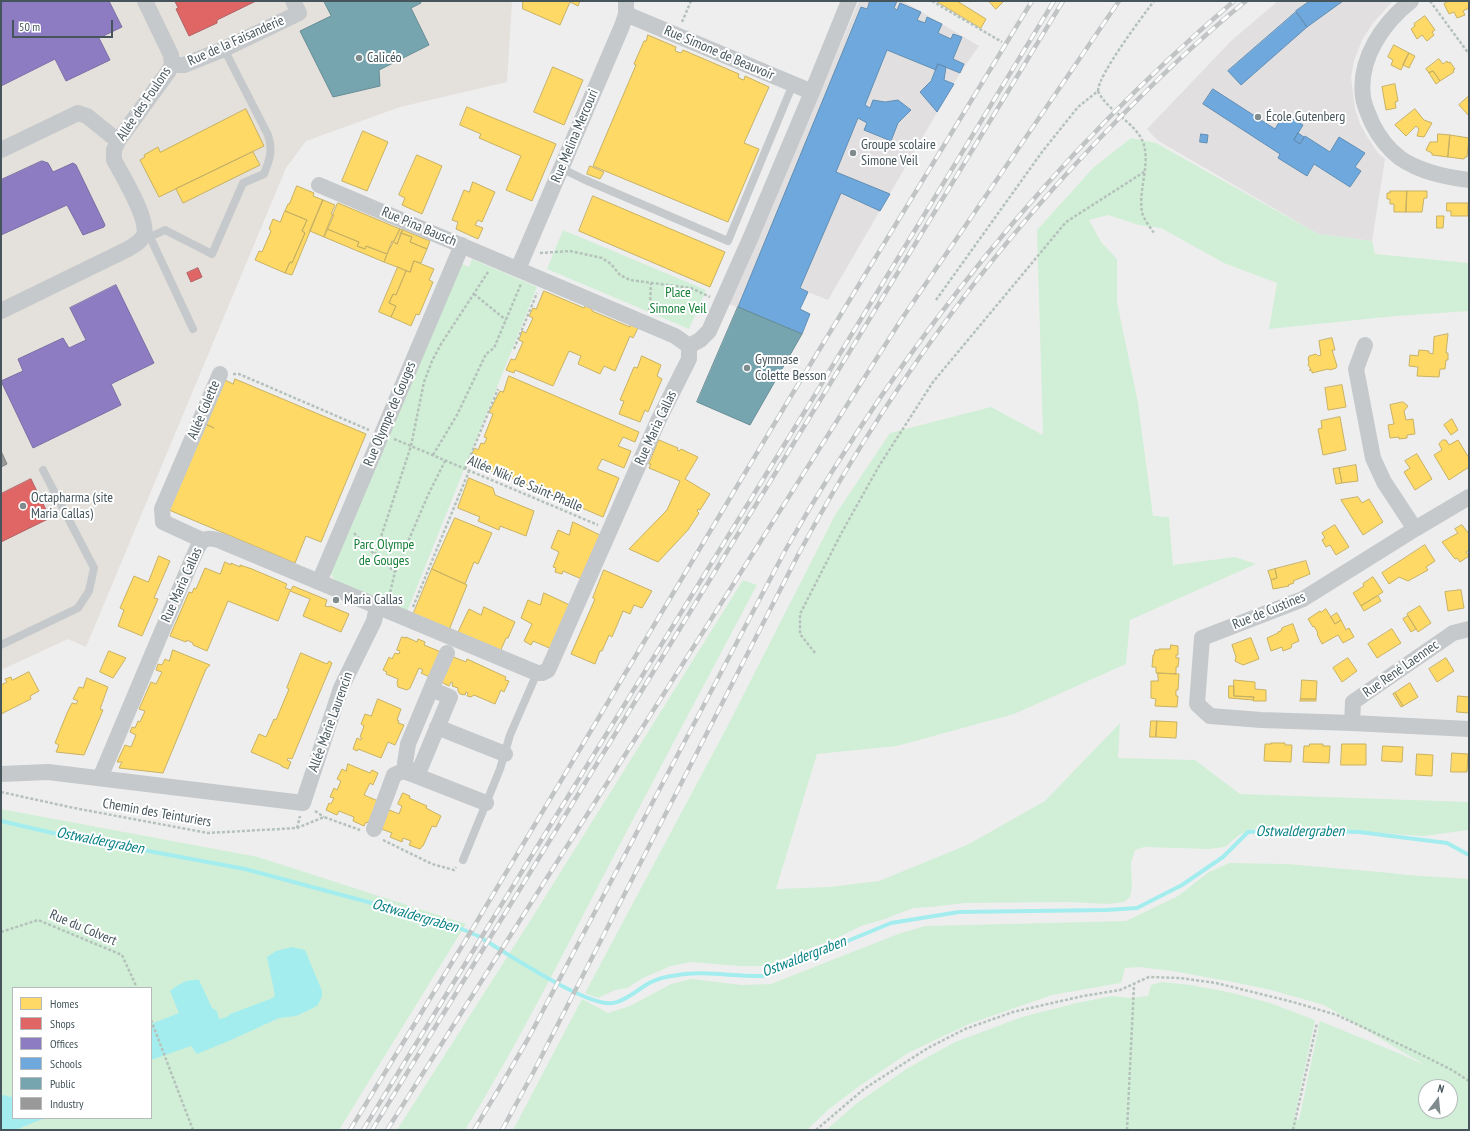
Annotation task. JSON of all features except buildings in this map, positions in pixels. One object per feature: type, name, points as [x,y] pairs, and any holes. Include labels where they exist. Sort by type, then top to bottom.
[{"type":"street","name":"Allée des Foulons","points":[[145,1],[171,55],[172,65],[118,140],[114,150],[114,160],[144,221],[147,236]]},
{"type":"street","points":[[522,271],[675,336],[689,346],[700,340],[709,331],[750,239],[849,1]]},
{"type":"street","points":[[1411,1],[1388,23],[1378,37],[1370,55],[1363,84],[1363,98],[1368,114],[1380,138],[1390,150],[1400,158],[1410,164],[1438,175],[1469,180]]},
{"type":"street","name":"Rue de la Faisanderie","points":[[172,65],[184,64],[224,49],[296,7]]},
{"type":"street","name":"Rue Simone de Beauvoir","points":[[626,7],[677,35],[812,92]]},
{"type":"street","name":"Rue Melina Mercouri","points":[[522,271],[527,248],[626,7]]},
{"type":"street","points":[[1,150],[78,113],[87,116],[118,140]]},
{"type":"street","name":"Rue Pina Bausch","points":[[319,185],[522,271]]},
{"type":"street","points":[[1,311],[128,249],[147,236]]},
{"type":"street","name":"Rue Olympe de Gouges","points":[[319,582],[462,245]]},
{"type":"street","points":[[1365,345],[1356,369],[1373,458],[1384,482],[1415,529]]},
{"type":"street","name":"Rue Maria Callas","points":[[100,778],[192,560],[202,540],[207,538],[213,538],[221,541],[408,619],[442,645],[537,673],[542,673],[548,670],[658,421],[689,360],[689,346]]},
{"type":"street","name":"Allée Colette","points":[[202,540],[163,522],[162,509],[220,374]]},
{"type":"street","name":"Rue de Custines","points":[[1352,723],[1261,720],[1210,716],[1197,704],[1202,638],[1303,599],[1469,497]]},
{"type":"street","name":"Allée Marie Laurencin","points":[[100,778],[303,803],[341,688],[374,621],[377,607]]},
{"type":"street","name":"Rue René Laennec","points":[[1352,723],[1353,702],[1453,633],[1469,629]]},
{"type":"street","points":[[413,774],[405,763],[408,744],[431,689],[442,645]]},
{"type":"street","points":[[413,774],[435,733],[450,697],[431,689]]},
{"type":"street","points":[[1352,723],[1469,729]]},
{"type":"street","points":[[413,730],[435,733],[505,754]]},
{"type":"street","points":[[371,832],[394,775],[403,771],[486,803]]},
{"type":"street","points":[[1,774],[48,772],[100,778]]},
{"type":"lane","points":[[193,329],[147,236],[164,230],[212,254],[243,183],[264,174],[269,162],[271,146],[268,135],[224,49]]},
{"type":"lane","points":[[561,168],[728,241],[793,84]]},
{"type":"lane","points":[[1,645],[78,608],[89,591],[94,568],[43,470]]},
{"type":"lane","name":"Rue Maria Callas","points":[[463,860],[500,769],[510,735],[537,673]]},
{"type":"path","points":[[677,35],[691,1]]},
{"type":"path","points":[[932,1],[1002,42]]},
{"type":"path","points":[[936,300],[1042,152],[1078,107],[1098,92],[1100,82],[1116,56],[1154,1]]},
{"type":"path","points":[[1430,1],[1469,54]]},
{"type":"path","points":[[1098,92],[1103,100],[1137,133],[1142,142],[1146,163],[1142,184],[1142,213],[1154,233]]},
{"type":"path","points":[[815,653],[800,634],[800,614],[842,532],[879,466],[933,382],[1066,222],[1144,172]]},
{"type":"path","points":[[527,248],[540,253],[570,251],[602,258],[611,264],[620,275],[630,280],[691,288],[721,302]]},
{"type":"path","points":[[375,555],[411,446],[424,382],[432,361],[441,344],[495,260]]},
{"type":"path","points":[[432,455],[457,415],[486,354],[494,348],[506,320],[522,271]]},
{"type":"path","points":[[514,349],[542,280]]},
{"type":"path","points":[[643,323],[650,306],[651,283]]},
{"type":"path","points":[[474,294],[506,320]]},
{"type":"path","name":"Allée Colette","points":[[220,374],[239,374],[381,435],[411,446]]},
{"type":"path","points":[[465,469],[498,389]]},
{"type":"path","name":"Allée Niki de Saint-Phalle","points":[[411,446],[609,530]]},
{"type":"path","points":[[377,607],[388,602],[395,572],[428,495],[445,461]]},
{"type":"path","points":[[408,619],[469,471]]},
{"type":"path","points":[[344,523],[375,555],[395,572]]},
{"type":"path","name":"Chemin des Teinturiers","points":[[1,792],[74,808],[208,833],[297,828],[324,818],[371,832],[432,864],[454,870],[463,860]]},
{"type":"path","name":"Rue du Colvert","points":[[1,932],[38,920],[122,955],[137,987]]},
{"type":"path","points":[[816,1130],[864,1089],[889,1072],[928,1048],[966,1029],[1013,1012],[1083,996],[1120,990],[1149,977],[1180,978],[1242,989],[1337,1015],[1386,1037],[1442,1065],[1469,1081]]},
{"type":"path","points":[[1127,1130],[1134,985]]},
{"type":"path","points":[[152,1023],[193,1130]]},
{"type":"path","points":[[1293,1130],[1317,1023]]},
{"type":"shaded area","points":[[1,1],[512,1],[507,82],[400,107],[306,141],[286,168],[86,647],[68,639],[1,670]]},
{"type":"shaded area","name":"Groupe scolaire Simone Veil","points":[[859,1],[903,1],[979,46],[960,73],[828,300],[808,292],[800,309],[810,314],[802,334],[729,304]]},
{"type":"shaded area","name":"École Gutenberg","points":[[1278,1],[1393,1],[1373,23],[1362,40],[1354,61],[1351,77],[1355,109],[1360,124],[1378,153],[1385,159],[1372,241],[1318,234],[1157,140],[1147,129],[1232,40]]},
{"type":"green space","points":[[1131,138],[1156,143],[1318,234],[1372,241],[1375,254],[1469,263],[1469,311],[1396,316],[1269,329],[1277,283],[1224,263],[1161,228],[1139,225],[1108,215],[1089,220],[1101,242],[1117,259],[1117,302],[1138,403],[1153,516],[1169,517],[1173,565],[1235,557],[1256,564],[1130,620],[1126,664],[1014,714],[897,746],[817,754],[776,889],[829,887],[879,881],[967,845],[1045,801],[1120,723],[1118,758],[1195,760],[1240,794],[1469,802],[1469,830],[1423,836],[1307,828],[1264,828],[1253,829],[1239,835],[1225,847],[1209,849],[1144,847],[1135,850],[1131,863],[1132,887],[1130,897],[1124,902],[1107,904],[1068,902],[965,903],[913,908],[885,919],[861,926],[837,938],[764,966],[739,966],[691,962],[671,966],[643,978],[627,988],[615,990],[598,998],[585,993],[726,729],[835,515],[890,433],[991,407],[1043,435],[1037,230],[1093,168]]},
{"type":"green space","name":"Place Simone Veil","points":[[563,230],[706,290],[689,329],[547,269]]},
{"type":"green space","name":"Parc Olympe de Gouges","points":[[472,259],[537,287],[407,612],[336,582],[330,572],[459,263],[469,267]]},
{"type":"green space","points":[[743,580],[757,585],[537,1003],[484,1099],[465,1130],[397,1130],[530,921]]},
{"type":"green space","points":[[1,809],[258,857],[466,924],[339,1130],[1,1130]]},
{"type":"green space","points":[[1229,863],[1287,864],[1469,879],[1469,1130],[826,1130],[857,1103],[908,1068],[955,1042],[1022,1017],[1077,1003],[1112,996],[1130,998],[1148,996],[1151,985],[1162,982],[1191,985],[1233,993],[1270,1003],[1315,1020],[1294,1119],[1299,1120],[1320,1021],[1403,1055],[1428,1067],[1324,1005],[1271,990],[1233,982],[1172,971],[1139,967],[1125,968],[1121,983],[1052,995],[969,1024],[908,1053],[829,1109],[807,1130],[513,1130],[582,999],[608,1013],[630,1006],[671,984],[692,979],[742,985],[771,984],[898,934],[925,926],[1126,921],[1178,896],[1209,872]]},
{"type":"water","points":[[292,947],[305,950],[322,991],[322,996],[318,1005],[296,1016],[279,1018],[197,1054],[191,1046],[152,1060],[152,1024],[179,1013],[170,991],[183,982],[199,980],[212,1008],[217,1011],[219,1019],[227,1017],[230,1014],[273,998],[275,995],[267,957],[276,951]]},
{"type":"water","points":[[1,1096],[12,1096],[12,1119],[42,1119],[15,1130],[1,1130]]},
{"type":"waterway","name":"Ostwaldergraben","points":[[1,821],[57,834],[245,869],[450,924],[478,936],[565,988],[600,1002],[612,1003],[626,998],[649,983],[671,976],[698,973],[763,976],[891,923],[959,912],[1106,910],[1137,908],[1182,885],[1223,857],[1248,832],[1277,830],[1359,832],[1447,843],[1469,855]]},
{"type":"railway","points":[[350,1130],[473,928],[788,401],[1032,1]]},
{"type":"railway","points":[[363,1130],[813,398],[1054,1]]},
{"type":"railway","points":[[372,1130],[819,402],[1063,1]]},
{"type":"railway","points":[[387,1130],[901,320],[1119,1]]},
{"type":"railway","points":[[474,1130],[528,1039],[786,549],[831,473],[880,398],[931,326],[986,256],[1044,188],[1104,123],[1168,60],[1234,1]]},
{"type":"railway","points":[[502,1130],[533,1073],[798,555],[830,498],[898,388],[974,284],[1057,185],[1153,84],[1208,33],[1246,1]]},
{"type":"place","name":"Calicéo","points":[[359,58]]},
{"type":"place","name":"École Gutenberg","points":[[1258,117]]},
{"type":"place","name":"Groupe scolaire Simone Veil","points":[[853,153]]},
{"type":"place","name":"Gymnase Colette Besson","points":[[747,368]]},
{"type":"place","name":"Octapharma (site Maria Callas)","points":[[23,506]]},
{"type":"place","name":"Maria Callas","points":[[336,600]]}]
